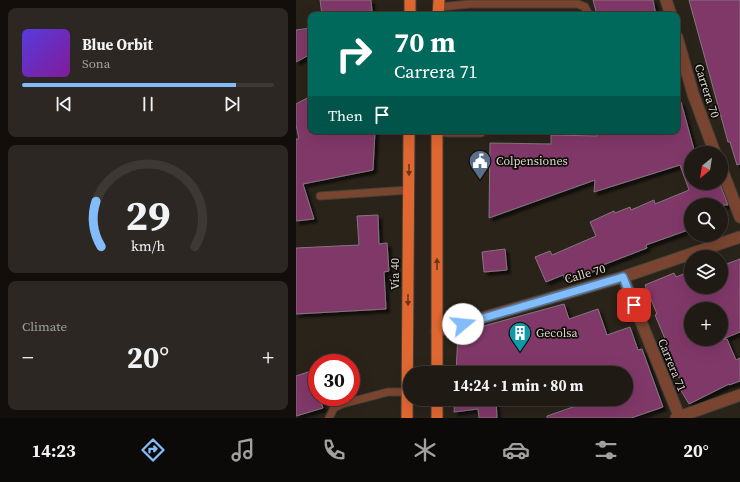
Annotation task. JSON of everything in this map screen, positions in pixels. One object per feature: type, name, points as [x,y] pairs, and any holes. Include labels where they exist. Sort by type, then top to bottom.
[{"type":"highway","points":[[410,0],[410,12]]},
{"type":"highway","name":"Vía 40","points":[[407,366],[409,134]]},
{"type":"highway","points":[[437,134],[437,366]]},
{"type":"highway","name":"Vía 40","points":[[407,406],[407,418]]},
{"type":"highway","points":[[437,406],[437,418]]},
{"type":"street","points":[[666,0],[670,12]]},
{"type":"street","name":"Carrera 70","points":[[680,48],[693,94],[713,146]]},
{"type":"street","points":[[728,185],[740,217]]},
{"type":"street","name":"Calle 70","points":[[437,331],[623,277],[740,238]]},
{"type":"street","name":"Carrera 71","points":[[623,277],[678,418]]},
{"type":"street","points":[[678,418],[740,395]]},
{"type":"lane","points":[[439,8],[470,4],[578,4],[585,7],[588,12]]},
{"type":"lane","points":[[320,196],[409,190]]},
{"type":"lane","points":[[329,418],[334,408],[342,404],[388,392],[403,392]]},
{"type":"building","points":[[320,0],[371,0],[372,11],[322,12]]},
{"type":"building","points":[[593,0],[653,0],[655,12],[596,12]]},
{"type":"building","points":[[689,0],[740,0],[740,164],[737,165],[730,142],[728,142]]},
{"type":"building","points":[[308,28],[308,56],[296,62],[296,30]]},
{"type":"building","points":[[308,98],[308,134],[375,134],[373,170],[303,184],[314,219],[296,221],[296,139],[299,139],[296,125],[296,104]]},
{"type":"building","points":[[681,102],[693,146],[684,146],[684,176],[680,165],[594,192],[595,180],[489,218],[490,143],[551,144],[551,135],[597,136],[597,134],[680,134]]},
{"type":"building","points":[[689,190],[722,190],[725,198],[684,198],[684,231],[646,245],[647,248],[603,265],[604,267],[588,274],[587,271],[565,280],[563,275],[546,282],[535,257],[550,251],[552,255],[596,236],[590,222],[614,211],[615,213],[630,207],[631,210],[654,200],[655,204]]},
{"type":"building","points":[[378,215],[379,244],[387,243],[389,271],[384,272],[386,309],[296,314],[296,248],[359,245],[357,216]]},
{"type":"building","points":[[505,249],[507,270],[484,272],[482,252]]},
{"type":"building","points":[[740,259],[740,332],[728,337],[728,302],[684,302],[684,346],[728,346],[728,341],[736,360],[740,358],[740,381],[729,384],[689,404],[680,389],[683,387],[666,347],[668,346],[655,315],[657,314],[645,285],[674,273],[676,277],[684,274],[684,294],[728,294],[728,263]]},
{"type":"building","points":[[564,304],[569,319],[598,309],[607,335],[630,327],[638,350],[642,349],[663,407],[631,418],[547,418],[547,416],[576,406],[633,406],[633,366],[456,366],[458,333]]},
{"type":"building","points":[[308,372],[308,406],[322,406],[323,408],[296,416],[296,376]]},
{"type":"building","points":[[454,406],[496,406],[497,418],[479,418],[478,409],[454,412]]},
{"type":"place","name":"Colpensiones","points":[[480,180]]},
{"type":"place","name":"Gecolsa","points":[[520,352]]},
{"type":"route","points":[[463,324],[623,277],[634,305]]}]
